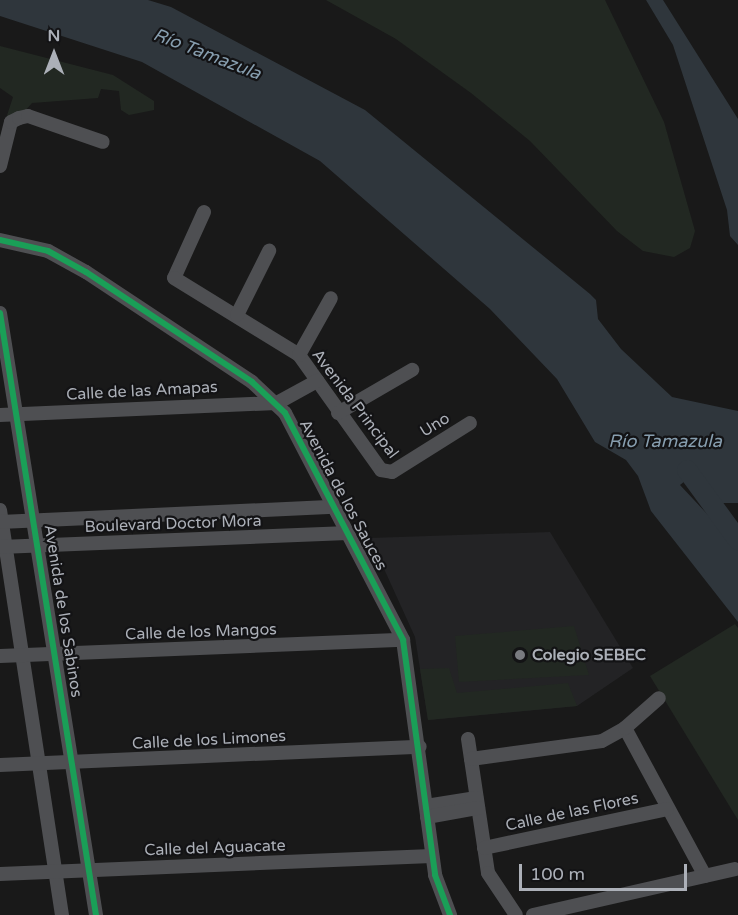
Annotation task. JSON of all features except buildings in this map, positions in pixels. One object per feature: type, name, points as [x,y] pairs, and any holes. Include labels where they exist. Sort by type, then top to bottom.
[{"type":"street","points":[[0,166],[11,122],[19,118],[28,116],[103,142]]},
{"type":"street","name":"Avenida Principal","points":[[204,212],[174,278],[299,355],[338,413],[387,473]]},
{"type":"street","name":"Avenida de los Sauces","points":[[0,240],[48,251],[86,272],[252,382],[277,403],[403,640],[420,747],[432,856],[438,887],[450,915]]},
{"type":"street","points":[[237,315],[269,251]]},
{"type":"street","points":[[299,355],[331,298]]},
{"type":"street","name":"Avenida de los Sabinos","points":[[0,313],[57,654],[96,915]]},
{"type":"street","points":[[338,413],[412,370]]},
{"type":"street","name":"Calle de las Amapas","points":[[0,416],[18,413],[277,403],[317,381]]},
{"type":"street","name":"Uno","points":[[387,473],[470,423]]},
{"type":"street","name":"Boulevard Doctor Mora","points":[[1,518],[34,521],[334,507]]},
{"type":"street","points":[[1,518],[3,547],[23,655],[62,915]]},
{"type":"street","name":"Boulevard Doctor Mora","points":[[3,547],[348,533]]},
{"type":"street","name":"Calle de los Mangos","points":[[0,656],[403,640]]},
{"type":"street","points":[[471,759],[594,742],[625,728],[660,698]]},
{"type":"street","points":[[625,728],[705,876]]},
{"type":"street","points":[[468,739],[491,882],[516,915]]},
{"type":"street","name":"Calle de los Limones","points":[[0,765],[420,747]]},
{"type":"street","points":[[427,812],[477,803]]},
{"type":"street","name":"Calle de las Flores","points":[[484,848],[667,809]]},
{"type":"street","name":"Calle del Aguacate","points":[[0,874],[432,856]]},
{"type":"street","points":[[533,915],[735,869]]},
{"type":"shaded area","points":[[326,0],[605,0],[664,122],[695,231],[690,248],[674,257],[643,251],[617,231],[530,141],[471,93],[396,39]]},
{"type":"shaded area","points":[[0,46],[113,75],[154,101],[154,110],[129,115],[121,110],[119,91],[101,89],[98,98],[32,103],[16,121],[0,161],[0,137],[13,97],[0,88]]},
{"type":"shaded area","name":"Colegio SEBEC","points":[[550,532],[633,668],[577,706],[428,720],[415,637],[370,538]]},
{"type":"shaded area","points":[[735,624],[738,628],[738,820],[650,676]]},
{"type":"shaded area","name":"Colegio SEBEC","points":[[574,626],[589,675],[459,682],[455,636]]},
{"type":"shaded area","name":"Colegio SEBEC","points":[[449,668],[457,693],[568,683],[577,706],[428,720],[420,669]]},
{"type":"water","name":"Río Tamazula","points":[[0,0],[148,0],[171,7],[365,110],[590,294],[596,300],[598,319],[621,349],[672,397],[738,411],[738,503],[716,503],[685,481],[680,485],[738,547],[738,622],[651,511],[638,476],[626,460],[595,442],[557,379],[490,309],[320,161],[142,62],[0,16]]},
{"type":"water","points":[[646,0],[663,0],[738,119],[738,245],[730,236],[727,210],[673,45]]},
{"type":"waterway","name":"Río Tamazula","points":[[687,470],[738,540]]},
{"type":"cycle path","points":[[0,240],[48,251],[86,272],[252,382],[285,413],[403,640],[435,875],[450,915]]},
{"type":"cycle path","points":[[0,313],[96,915]]},
{"type":"place","name":"Colegio SEBEC","points":[[520,655]]}]
